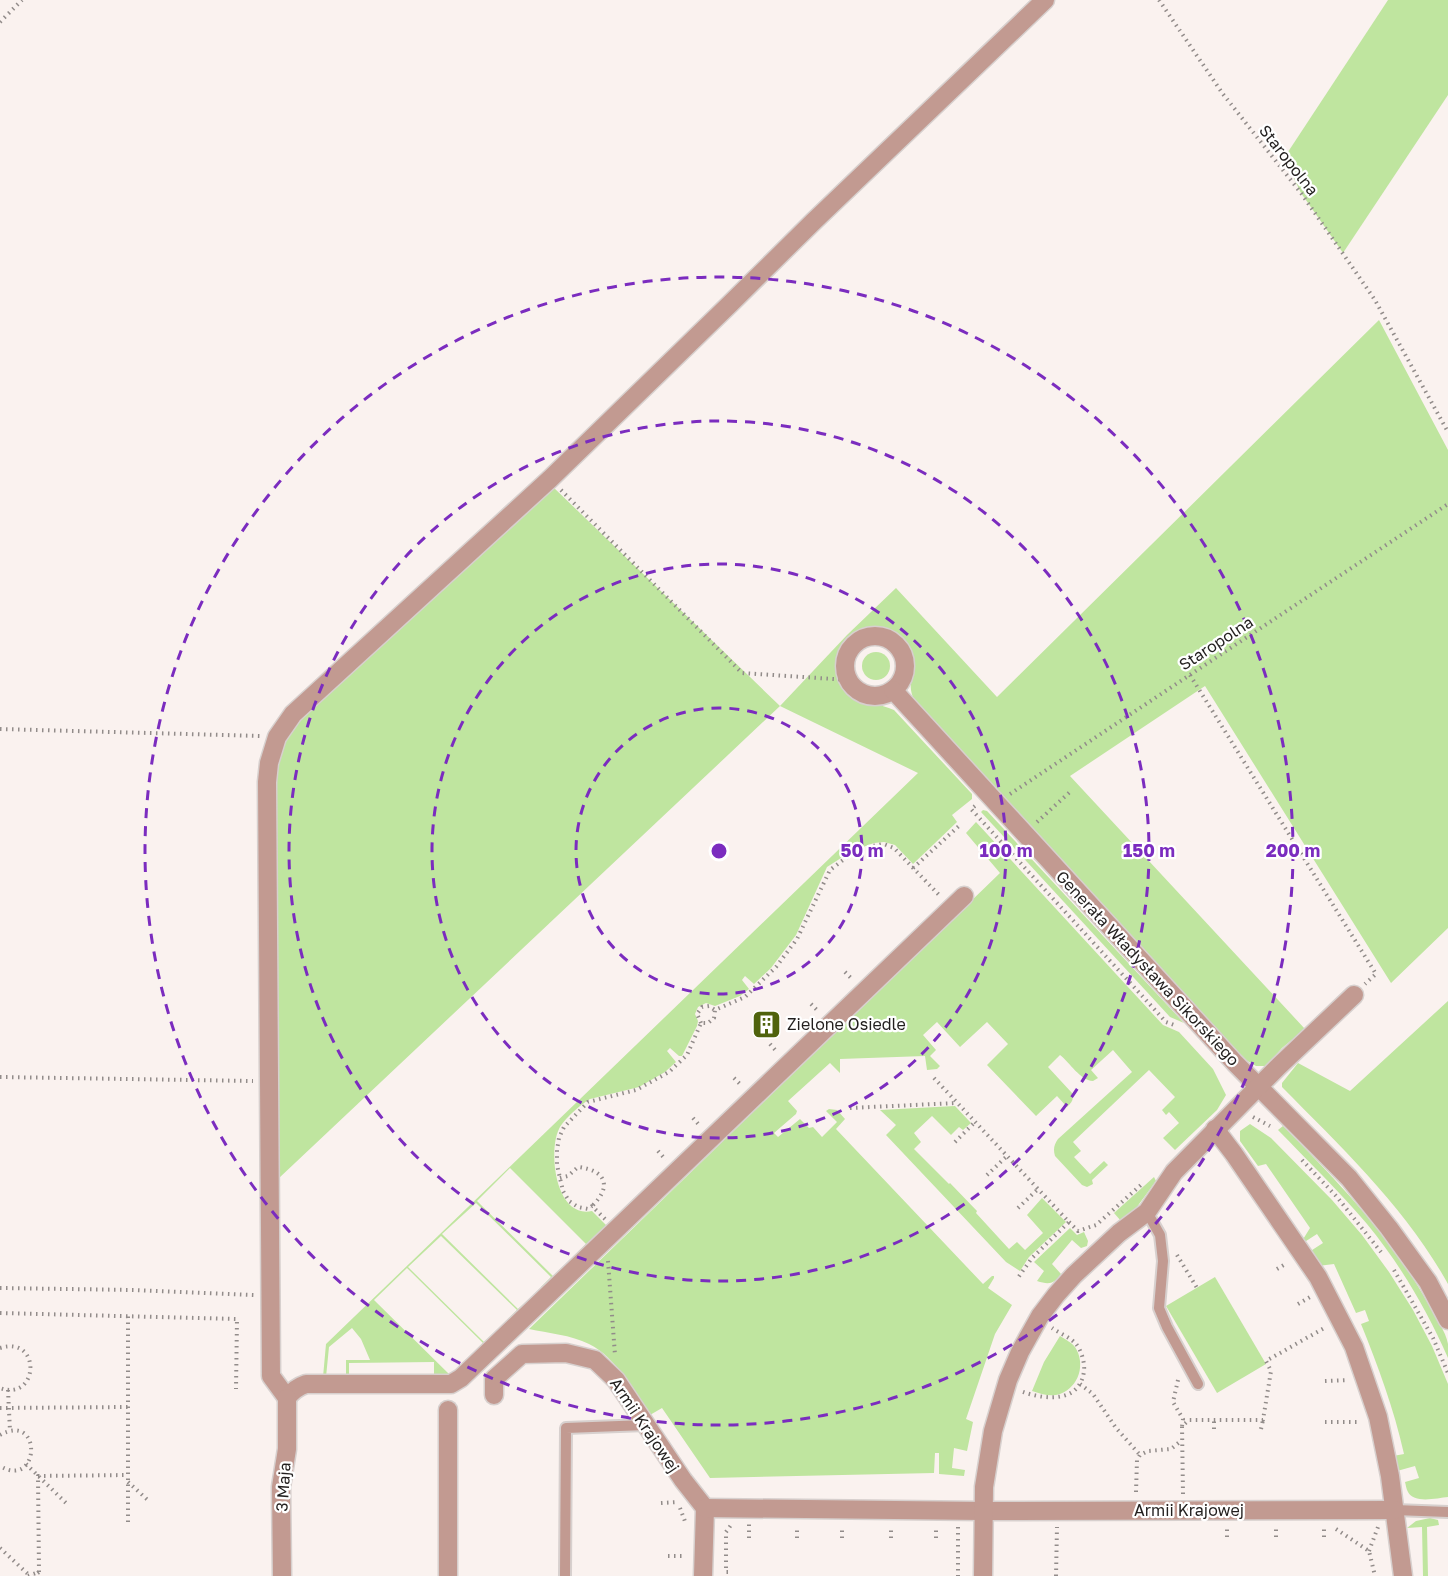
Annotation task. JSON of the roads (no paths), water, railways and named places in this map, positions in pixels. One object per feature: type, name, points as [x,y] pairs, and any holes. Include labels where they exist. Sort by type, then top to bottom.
[{"type":"street","points":[[957,902],[461,1378],[451,1384],[306,1384],[292,1391],[287,1398],[271,1376],[267,782],[269,763],[277,737],[293,714],[550,479],[1045,0]]},
{"type":"street","points":[[883,637],[892,641],[899,648],[905,665],[904,675],[893,690],[884,695],[874,696],[864,694],[855,688],[845,670],[849,651],[856,643],[864,638],[883,637]]},
{"type":"street","name":"Generała Władysława Sikorskiego","points":[[893,690],[1258,1087],[1349,1178],[1428,1282],[1448,1320]]},
{"type":"street","points":[[983,1576],[984,1487],[993,1431],[1008,1380],[1040,1316],[1074,1275],[1119,1233],[1147,1212],[1174,1172],[1215,1129],[1354,995]]},
{"type":"street","points":[[1215,1129],[1318,1277],[1353,1347],[1378,1417],[1390,1476],[1391,1510],[1403,1576]]},
{"type":"street","name":"Armii Krajowej","points":[[494,1395],[494,1379],[522,1354],[566,1353],[595,1360],[616,1380],[682,1480],[705,1508],[983,1511],[1391,1510]]},
{"type":"street","name":"3 Maja","points":[[282,1576],[281,1487],[286,1449],[287,1398]]},
{"type":"street","points":[[448,1410],[448,1576]]},
{"type":"street","points":[[703,1576],[705,1508]]},
{"type":"lane","points":[[1147,1212],[1160,1235],[1163,1261],[1159,1308],[1198,1384]]},
{"type":"lane","points":[[565,1576],[566,1428],[646,1425]]},
{"type":"lane","points":[[1391,1510],[1448,1512]]},
{"type":"place","name":"Zielone Osiedle","points":[[766,1024]]}]
